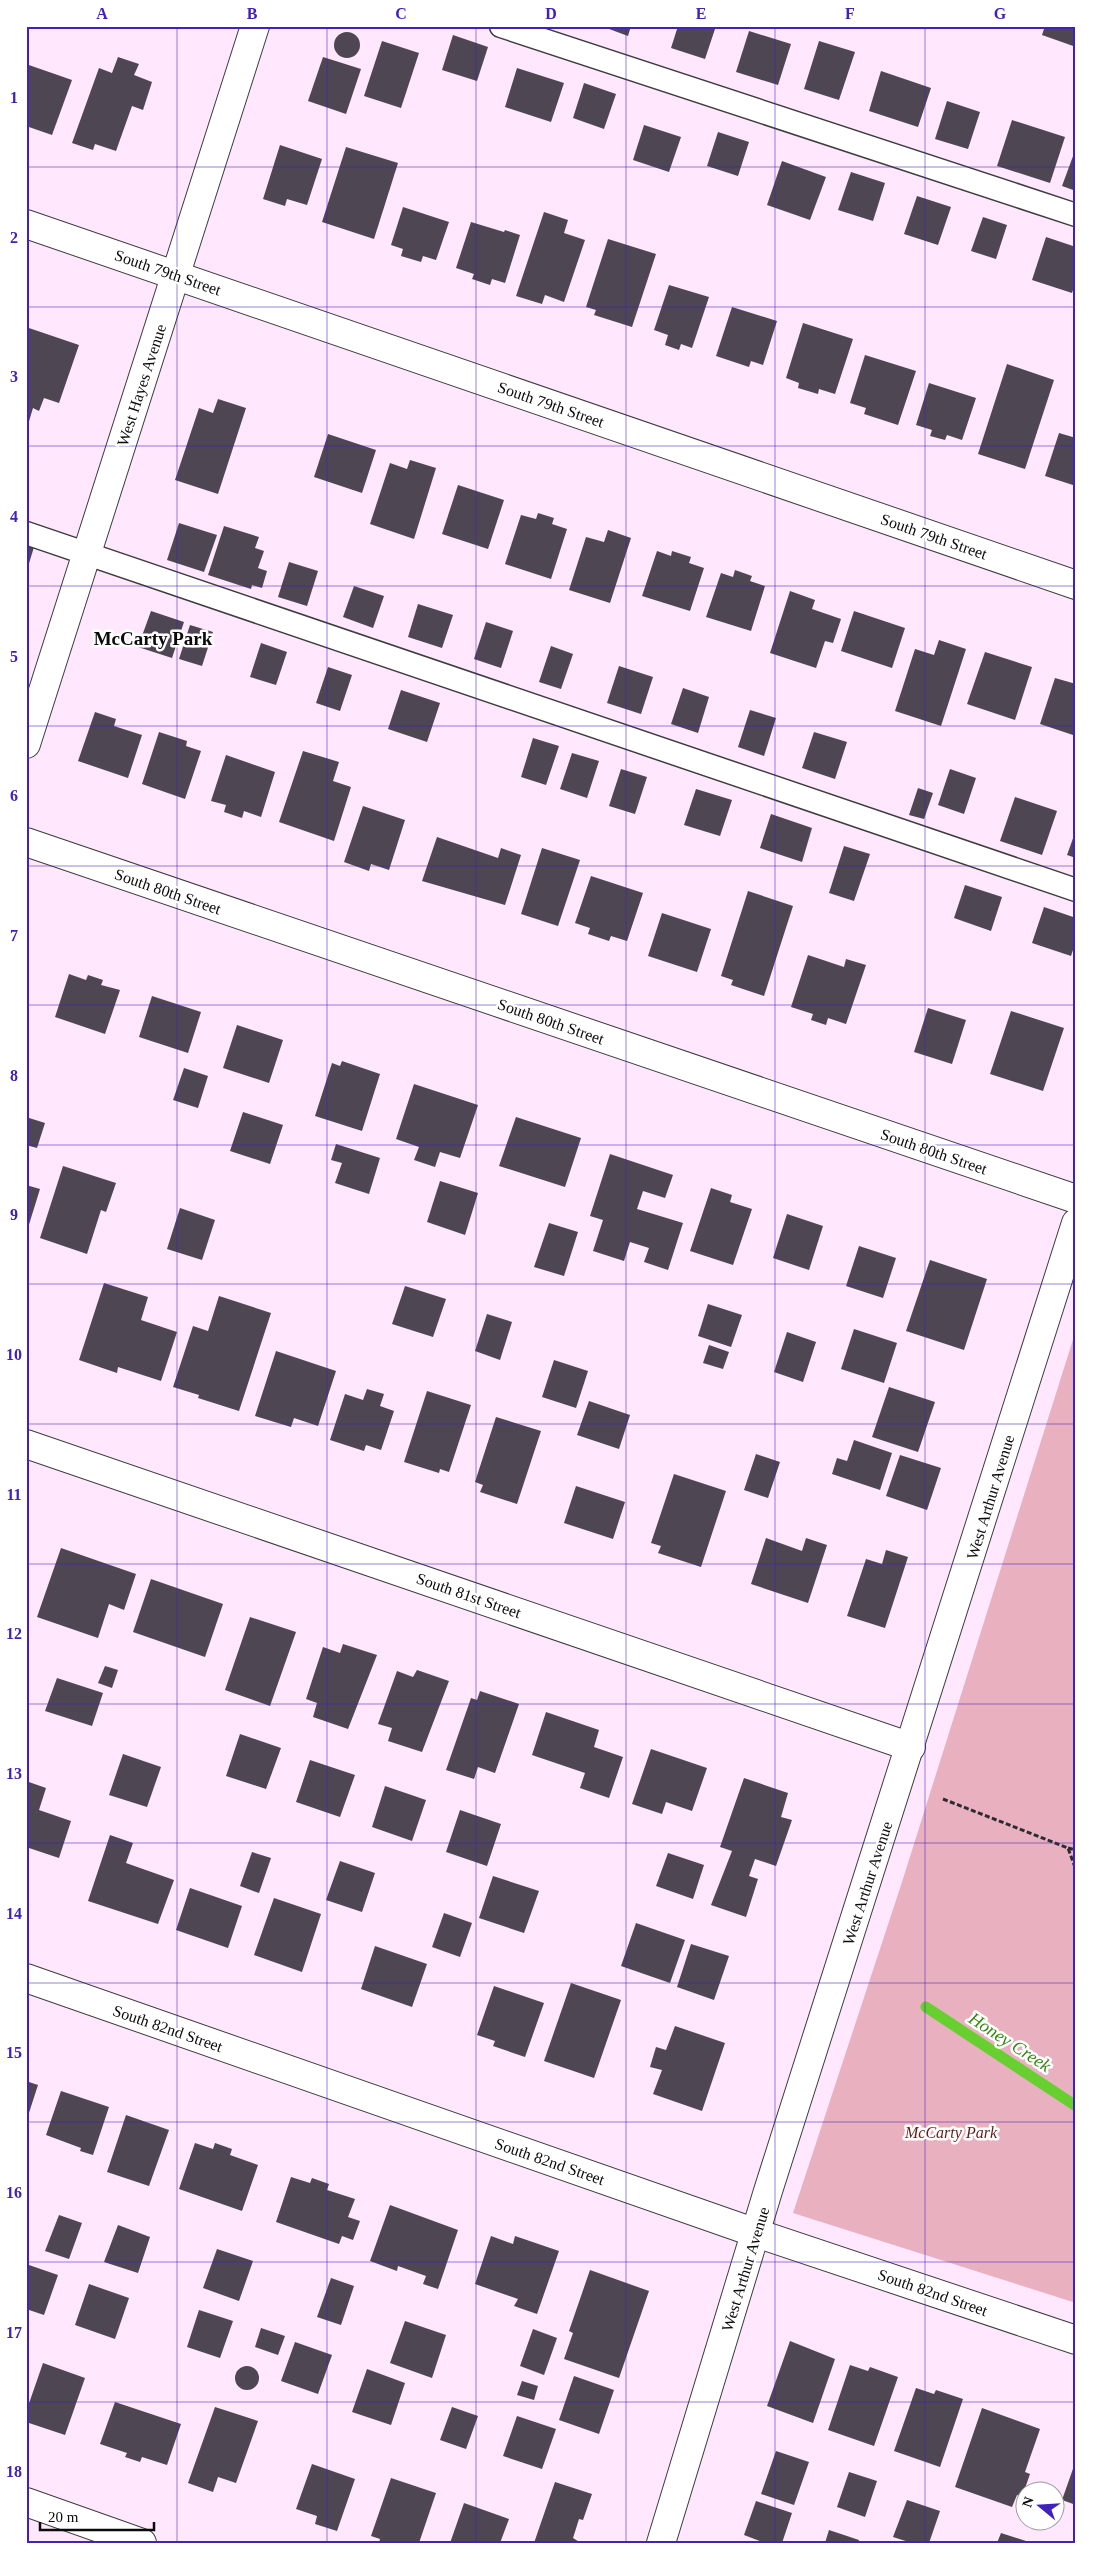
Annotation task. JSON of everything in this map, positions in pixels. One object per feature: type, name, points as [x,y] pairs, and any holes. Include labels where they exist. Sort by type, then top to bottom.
[{"type":"street","name":"West Hayes Avenue","points":[[26,744],[255,26]]},
{"type":"street","name":"South 79th Street","points":[[26,224],[1076,585]]},
{"type":"street","name":"South 80th Street","points":[[26,842],[1076,1199]]},
{"type":"street","name":"West Arthur Avenue","points":[[661,2543],[756,2232],[1076,1223]]},
{"type":"street","name":"South 81st Street","points":[[26,1444],[911,1747]]},
{"type":"street","name":"South 82nd Street","points":[[26,1978],[756,2232],[1076,2340]]},
{"type":"street","points":[[26,2502],[142,2543]]},
{"type":"lane","points":[[501,26],[1076,215]]},
{"type":"lane","points":[[26,533],[1076,890]]},
{"type":"path","points":[[943,1798],[1076,1850]]},
{"type":"path","points":[[1068,1848],[1076,1870]]},
{"type":"green space","name":"McCarty Park","points":[[1076,1330],[1076,2303],[793,2213],[902,1882]]},
{"type":"building","points":[[601,26],[631,26],[628,36]]},
{"type":"building","points":[[678,26],[716,26],[705,59],[671,48]]},
{"type":"building","points":[[1045,26],[1076,26],[1076,47],[1042,35]]},
{"type":"building","points":[[749,31],[791,44],[778,85],[736,72]]},
{"type":"building","points":[[347,32],[357,35],[360,45],[357,55],[347,58],[337,55],[334,45],[337,35]]},
{"type":"building","points":[[453,35],[488,47],[477,81],[442,70]]},
{"type":"building","points":[[382,41],[419,53],[401,108],[364,96]]},
{"type":"building","points":[[819,41],[855,52],[839,100],[804,89]]},
{"type":"building","points":[[118,57],[139,64],[134,75],[152,82],[143,110],[132,106],[116,151],[95,144],[93,150],[72,143],[99,68],[112,73]]},
{"type":"building","points":[[323,57],[361,69],[346,114],[308,101]]},
{"type":"building","points":[[26,64],[72,80],[52,135],[26,126]]},
{"type":"building","points":[[517,68],[564,83],[551,122],[505,107]]},
{"type":"building","points":[[881,71],[931,88],[918,127],[869,111]]},
{"type":"building","points":[[584,83],[616,94],[604,129],[573,118]]},
{"type":"building","points":[[947,101],[980,112],[968,149],[935,139]]},
{"type":"building","points":[[1012,120],[1065,137],[1050,183],[997,166]]},
{"type":"building","points":[[644,125],[681,137],[669,172],[633,160]]},
{"type":"building","points":[[718,132],[749,142],[738,176],[707,166]]},
{"type":"building","points":[[280,145],[322,159],[307,205],[287,199],[285,206],[263,199]]},
{"type":"building","points":[[346,147],[398,163],[374,239],[322,222]]},
{"type":"building","points":[[1076,148],[1076,191],[1062,186]]},
{"type":"building","points":[[782,161],[826,177],[810,220],[767,205]]},
{"type":"building","points":[[851,172],[885,183],[873,221],[838,210]]},
{"type":"building","points":[[917,196],[951,207],[938,245],[904,234]]},
{"type":"building","points":[[403,207],[449,222],[436,260],[423,256],[421,262],[401,256],[403,249],[391,245]]},
{"type":"building","points":[[544,212],[568,220],[564,233],[585,240],[564,302],[545,295],[542,304],[516,296]]},
{"type":"building","points":[[983,217],[1007,225],[996,259],[971,251]]},
{"type":"building","points":[[471,222],[520,235],[505,283],[492,279],[490,285],[472,279],[474,274],[456,268]]},
{"type":"building","points":[[1046,237],[1076,247],[1076,281],[1072,293],[1032,280]]},
{"type":"building","points":[[608,239],[656,254],[632,327],[594,315],[596,310],[586,307]]},
{"type":"building","points":[[669,285],[709,297],[692,348],[681,344],[679,350],[665,345],[668,335],[654,330]]},
{"type":"building","points":[[732,307],[777,321],[763,365],[751,361],[749,367],[716,356]]},
{"type":"building","points":[[803,323],[853,339],[835,394],[819,389],[818,394],[798,388],[799,383],[786,378]]},
{"type":"building","points":[[26,327],[79,345],[59,403],[44,398],[39,411],[33,408],[27,428]]},
{"type":"building","points":[[865,355],[916,371],[898,425],[864,414],[866,408],[850,403]]},
{"type":"building","points":[[1007,364],[1054,380],[1025,469],[978,454]]},
{"type":"building","points":[[929,383],[976,398],[962,440],[947,435],[945,440],[930,436],[932,430],[916,425]]},
{"type":"building","points":[[218,399],[246,408],[218,494],[175,480],[199,408],[213,413]]},
{"type":"building","points":[[1059,433],[1076,438],[1076,486],[1045,476]]},
{"type":"building","points":[[328,434],[376,450],[362,493],[314,477]]},
{"type":"building","points":[[410,460],[436,468],[414,539],[370,524],[390,463],[407,469]]},
{"type":"building","points":[[458,485],[504,500],[488,549],[442,534]]},
{"type":"building","points":[[538,513],[554,518],[552,524],[567,529],[551,579],[505,564],[521,515],[536,519]]},
{"type":"building","points":[[179,523],[217,535],[204,572],[167,560]]},
{"type":"building","points":[[224,526],[259,537],[255,548],[264,551],[258,568],[267,571],[262,588],[252,585],[251,589],[208,575]]},
{"type":"building","points":[[608,530],[631,538],[610,603],[569,590],[586,537],[604,542]]},
{"type":"building","points":[[26,544],[34,547],[27,570],[26,570]]},
{"type":"building","points":[[657,551],[671,556],[672,551],[691,557],[689,563],[704,568],[690,611],[642,596]]},
{"type":"building","points":[[289,562],[318,571],[307,606],[278,597]]},
{"type":"building","points":[[735,570],[752,576],[750,581],[765,586],[751,631],[706,617],[721,573],[733,577]]},
{"type":"building","points":[[354,586],[384,596],[373,628],[343,617]]},
{"type":"building","points":[[790,591],[815,600],[812,609],[841,619],[833,643],[825,641],[816,668],[770,653]]},
{"type":"building","points":[[418,604],[453,615],[442,648],[408,637]]},
{"type":"building","points":[[151,611],[184,622],[172,658],[138,647]]},
{"type":"building","points":[[854,611],[905,628],[892,668],[841,651]]},
{"type":"building","points":[[486,622],[513,631],[501,668],[474,659]]},
{"type":"building","points":[[190,625],[213,632],[202,666],[179,659]]},
{"type":"building","points":[[939,640],[966,649],[941,726],[895,711],[915,649],[934,655]]},
{"type":"building","points":[[261,643],[287,652],[276,685],[250,677]]},
{"type":"building","points":[[551,646],[573,654],[561,689],[539,682]]},
{"type":"building","points":[[985,652],[1032,667],[1015,720],[967,704]]},
{"type":"building","points":[[619,666],[653,677],[641,714],[607,703]]},
{"type":"building","points":[[328,667],[352,675],[340,711],[316,703]]},
{"type":"building","points":[[1055,678],[1076,684],[1076,736],[1040,724]]},
{"type":"building","points":[[683,688],[709,697],[698,733],[671,724]]},
{"type":"building","points":[[401,690],[440,703],[427,742],[388,729]]},
{"type":"building","points":[[750,710],[776,718],[764,756],[738,747]]},
{"type":"building","points":[[95,712],[116,719],[114,726],[142,735],[128,778],[78,761]]},
{"type":"building","points":[[159,732],[187,741],[186,746],[201,751],[185,799],[142,784]]},
{"type":"building","points":[[814,732],[847,742],[835,779],[802,768]]},
{"type":"building","points":[[533,738],[559,746],[546,785],[521,777]]},
{"type":"building","points":[[303,751],[339,762],[333,781],[351,787],[334,841],[279,822]]},
{"type":"building","points":[[572,753],[599,761],[587,798],[560,789]]},
{"type":"building","points":[[226,755],[275,772],[261,817],[244,811],[242,818],[224,812],[226,805],[211,801]]},
{"type":"building","points":[[621,769],[647,777],[635,814],[609,806]]},
{"type":"building","points":[[950,769],[976,778],[964,814],[938,805]]},
{"type":"building","points":[[918,788],[933,793],[924,819],[909,815]]},
{"type":"building","points":[[696,789],[732,800],[720,836],[684,825]]},
{"type":"building","points":[[1015,797],[1057,811],[1042,855],[1000,841]]},
{"type":"building","points":[[363,806],[405,820],[389,870],[371,864],[369,871],[344,862]]},
{"type":"building","points":[[771,814],[812,828],[802,862],[760,848]]},
{"type":"building","points":[[1076,830],[1076,858],[1067,855]]},
{"type":"building","points":[[437,837],[498,858],[501,848],[521,855],[505,905],[422,881]]},
{"type":"building","points":[[844,846],[870,854],[854,901],[829,893]]},
{"type":"building","points":[[542,848],[580,860],[558,926],[521,914]]},
{"type":"building","points":[[591,876],[643,893],[627,941],[611,936],[609,941],[588,934],[590,928],[575,923]]},
{"type":"building","points":[[965,885],[1002,897],[991,931],[954,918]]},
{"type":"building","points":[[748,891],[793,906],[764,996],[731,985],[733,980],[721,976]]},
{"type":"building","points":[[1044,907],[1076,918],[1076,941],[1071,956],[1032,943]]},
{"type":"building","points":[[662,913],[711,929],[697,972],[648,956]]},
{"type":"building","points":[[808,955],[844,967],[846,959],[866,965],[846,1024],[828,1018],[826,1025],[811,1020],[813,1014],[791,1007]]},
{"type":"building","points":[[69,974],[86,980],[88,975],[103,980],[101,985],[120,990],[105,1034],[55,1017]]},
{"type":"building","points":[[152,996],[201,1012],[188,1053],[139,1037]]},
{"type":"building","points":[[928,1008],[966,1020],[952,1064],[914,1052]]},
{"type":"building","points":[[1011,1011],[1064,1028],[1043,1091],[990,1074]]},
{"type":"building","points":[[237,1025],[283,1040],[269,1083],[223,1068]]},
{"type":"building","points":[[342,1061],[380,1074],[362,1131],[315,1116],[332,1063],[340,1066]]},
{"type":"building","points":[[184,1068],[208,1076],[198,1108],[173,1100]]},
{"type":"building","points":[[414,1084],[478,1105],[460,1158],[440,1152],[435,1167],[414,1160],[419,1147],[396,1139]]},
{"type":"building","points":[[243,1112],[283,1125],[270,1164],[230,1151]]},
{"type":"building","points":[[26,1117],[45,1123],[37,1148],[26,1145]]},
{"type":"building","points":[[516,1117],[581,1138],[565,1187],[499,1166]]},
{"type":"building","points":[[336,1144],[380,1158],[369,1194],[335,1183],[342,1163],[331,1160]]},
{"type":"building","points":[[610,1154],[673,1175],[665,1198],[643,1191],[637,1209],[683,1223],[668,1270],[644,1262],[649,1248],[630,1242],[624,1261],[593,1251],[603,1220],[590,1216]]},
{"type":"building","points":[[63,1166],[116,1183],[106,1212],[101,1210],[87,1254],[40,1238]]},
{"type":"building","points":[[440,1181],[478,1193],[465,1235],[427,1222]]},
{"type":"building","points":[[26,1185],[40,1189],[27,1231],[26,1231]]},
{"type":"building","points":[[711,1188],[732,1195],[730,1202],[752,1209],[733,1265],[690,1251]]},
{"type":"building","points":[[180,1208],[215,1220],[202,1260],[167,1249]]},
{"type":"building","points":[[787,1214],[823,1226],[809,1270],[773,1258]]},
{"type":"building","points":[[549,1223],[578,1232],[564,1276],[534,1267]]},
{"type":"building","points":[[859,1246],[896,1258],[883,1298],[846,1286]]},
{"type":"building","points":[[930,1260],[987,1279],[964,1350],[906,1331]]},
{"type":"building","points":[[104,1283],[148,1297],[141,1320],[177,1332],[161,1381],[118,1367],[117,1373],[79,1360]]},
{"type":"building","points":[[405,1286],[446,1299],[433,1337],[392,1324]]},
{"type":"building","points":[[219,1296],[271,1313],[239,1411],[198,1398],[199,1395],[173,1387],[193,1326],[208,1331]]},
{"type":"building","points":[[708,1304],[742,1315],[731,1347],[698,1336]]},
{"type":"building","points":[[487,1314],[512,1322],[500,1360],[475,1351]]},
{"type":"building","points":[[854,1329],[897,1343],[884,1383],[841,1369]]},
{"type":"building","points":[[787,1332],[816,1342],[803,1382],[774,1372]]},
{"type":"building","points":[[709,1345],[729,1352],[723,1369],[703,1363]]},
{"type":"building","points":[[276,1351],[336,1371],[318,1426],[294,1418],[291,1427],[255,1416]]},
{"type":"building","points":[[554,1360],[588,1371],[576,1408],[542,1397]]},
{"type":"building","points":[[889,1387],[935,1402],[918,1452],[872,1437]]},
{"type":"building","points":[[367,1389],[384,1394],[380,1406],[394,1411],[381,1450],[366,1445],[364,1451],[330,1440],[345,1394],[363,1400]]},
{"type":"building","points":[[427,1391],[471,1405],[449,1472],[440,1469],[439,1473],[404,1462]]},
{"type":"building","points":[[589,1401],[630,1415],[619,1449],[577,1435]]},
{"type":"building","points":[[496,1417],[541,1431],[517,1504],[480,1492],[483,1485],[475,1482]]},
{"type":"building","points":[[854,1440],[892,1453],[880,1490],[832,1474],[837,1458],[847,1461]]},
{"type":"building","points":[[756,1454],[780,1462],[768,1498],[744,1490]]},
{"type":"building","points":[[900,1455],[941,1468],[927,1510],[886,1496]]},
{"type":"building","points":[[674,1474],[726,1491],[701,1567],[658,1553],[661,1546],[651,1543]]},
{"type":"building","points":[[576,1486],[625,1502],[613,1539],[564,1523]]},
{"type":"building","points":[[766,1538],[802,1551],[806,1538],[827,1545],[808,1603],[751,1584]]},
{"type":"building","points":[[61,1548],[136,1574],[124,1610],[109,1604],[98,1638],[37,1617]]},
{"type":"building","points":[[886,1550],[908,1557],[885,1628],[847,1616],[866,1559],[882,1564]]},
{"type":"building","points":[[151,1579],[223,1604],[205,1657],[133,1632]]},
{"type":"building","points":[[250,1617],[296,1632],[270,1706],[225,1690]]},
{"type":"building","points":[[343,1644],[377,1655],[348,1729],[313,1717],[317,1703],[306,1699],[323,1647],[340,1653]]},
{"type":"building","points":[[105,1666],[118,1670],[112,1688],[98,1683]]},
{"type":"building","points":[[417,1670],[449,1681],[422,1752],[388,1741],[392,1728],[378,1724],[397,1671],[413,1677]]},
{"type":"building","points":[[57,1678],[103,1693],[92,1726],[45,1711]]},
{"type":"building","points":[[480,1691],[519,1704],[495,1773],[478,1767],[474,1779],[446,1770],[471,1698],[477,1700]]},
{"type":"building","points":[[546,1712],[599,1730],[594,1747],[623,1757],[609,1798],[580,1788],[585,1773],[532,1755]]},
{"type":"building","points":[[240,1734],[281,1748],[266,1789],[226,1776]]},
{"type":"building","points":[[651,1749],[707,1768],[692,1811],[666,1802],[662,1814],[632,1804]]},
{"type":"building","points":[[123,1754],[161,1767],[147,1807],[109,1795]]},
{"type":"building","points":[[310,1760],[355,1775],[340,1817],[296,1802]]},
{"type":"building","points":[[744,1778],[788,1793],[781,1817],[792,1820],[776,1866],[755,1859],[749,1876],[758,1879],[746,1917],[711,1905],[732,1851],[720,1847]]},
{"type":"building","points":[[26,1781],[46,1788],[39,1810],[71,1821],[59,1858],[26,1847]]},
{"type":"building","points":[[385,1786],[426,1800],[412,1841],[372,1827]]},
{"type":"building","points":[[460,1810],[501,1824],[487,1866],[446,1852]]},
{"type":"building","points":[[110,1835],[133,1843],[126,1863],[174,1880],[158,1924],[88,1901]]},
{"type":"building","points":[[252,1852],[271,1858],[259,1893],[240,1886]]},
{"type":"building","points":[[668,1853],[704,1865],[693,1899],[656,1886]]},
{"type":"building","points":[[340,1861],[375,1873],[362,1912],[326,1900]]},
{"type":"building","points":[[493,1876],[539,1891],[524,1933],[479,1918]]},
{"type":"building","points":[[190,1888],[242,1906],[228,1948],[176,1930]]},
{"type":"building","points":[[274,1898],[321,1914],[302,1972],[254,1955]]},
{"type":"building","points":[[444,1913],[472,1923],[460,1957],[432,1947]]},
{"type":"building","points":[[636,1923],[685,1940],[670,1983],[621,1966]]},
{"type":"building","points":[[691,1944],[729,1956],[714,2000],[677,1987]]},
{"type":"building","points":[[375,1946],[427,1964],[412,2007],[361,1989]]},
{"type":"building","points":[[571,1983],[621,2000],[594,2078],[544,2061]]},
{"type":"building","points":[[494,1986],[544,2003],[525,2057],[493,2046],[495,2041],[477,2035]]},
{"type":"building","points":[[675,2026],[725,2043],[702,2111],[653,2094],[662,2070],[650,2067],[656,2047],[666,2050]]},
{"type":"building","points":[[26,2081],[38,2085],[27,2119],[26,2119]]},
{"type":"building","points":[[61,2091],[109,2107],[93,2155],[80,2151],[81,2148],[46,2135]]},
{"type":"building","points":[[126,2115],[169,2130],[149,2186],[107,2172]]},
{"type":"building","points":[[195,2143],[213,2149],[215,2143],[232,2149],[230,2155],[258,2165],[242,2211],[179,2189]]},
{"type":"building","points":[[291,2177],[310,2183],[312,2178],[329,2184],[327,2190],[355,2199],[348,2217],[360,2221],[353,2240],[342,2236],[339,2244],[276,2222]]},
{"type":"building","points":[[390,2205],[458,2230],[438,2289],[423,2284],[426,2276],[398,2266],[397,2271],[370,2261]]},
{"type":"building","points":[[59,2215],[82,2223],[69,2259],[45,2251]]},
{"type":"building","points":[[118,2225],[150,2237],[138,2273],[104,2262]]},
{"type":"building","points":[[491,2236],[513,2244],[515,2236],[559,2251],[537,2314],[514,2306],[518,2299],[475,2284]]},
{"type":"building","points":[[217,2249],[253,2261],[239,2301],[203,2288]]},
{"type":"building","points":[[26,2264],[58,2275],[44,2315],[26,2309]]},
{"type":"building","points":[[590,2270],[649,2291],[619,2378],[564,2359],[573,2333],[569,2331]]},
{"type":"building","points":[[331,2278],[354,2286],[341,2325],[317,2317]]},
{"type":"building","points":[[89,2284],[129,2298],[115,2339],[75,2325]]},
{"type":"building","points":[[199,2310],[233,2321],[220,2358],[187,2347]]},
{"type":"building","points":[[405,2321],[446,2335],[432,2378],[390,2363]]},
{"type":"building","points":[[261,2328],[285,2336],[278,2355],[255,2347]]},
{"type":"building","points":[[533,2329],[557,2338],[544,2375],[520,2366]]},
{"type":"building","points":[[790,2341],[835,2359],[813,2423],[767,2406]]},
{"type":"building","points":[[295,2342],[332,2355],[318,2394],[281,2381]]},
{"type":"building","points":[[43,2363],[85,2378],[65,2435],[26,2422],[26,2412]]},
{"type":"building","points":[[850,2365],[868,2371],[870,2367],[898,2377],[874,2446],[828,2430]]},
{"type":"building","points":[[247,2366],[256,2369],[259,2378],[256,2387],[247,2390],[238,2387],[235,2378],[238,2369]]},
{"type":"building","points":[[367,2369],[405,2383],[391,2425],[352,2412]]},
{"type":"building","points":[[574,2376],[614,2390],[599,2434],[559,2420]]},
{"type":"building","points":[[522,2381],[538,2386],[534,2400],[517,2395]]},
{"type":"building","points":[[916,2388],[934,2394],[936,2390],[963,2399],[940,2467],[894,2451]]},
{"type":"building","points":[[115,2402],[181,2424],[167,2465],[142,2457],[140,2462],[125,2457],[127,2453],[100,2444]]},
{"type":"building","points":[[215,2407],[258,2421],[236,2483],[218,2477],[213,2492],[188,2483]]},
{"type":"building","points":[[452,2407],[478,2416],[466,2449],[440,2440]]},
{"type":"building","points":[[982,2408],[1040,2429],[1025,2472],[1030,2474],[1027,2482],[1014,2482],[1014,2502],[1012,2507],[955,2487]]},
{"type":"building","points":[[517,2416],[556,2429],[542,2469],[503,2456]]},
{"type":"building","points":[[776,2451],[809,2462],[794,2505],[761,2494]]},
{"type":"building","points":[[1076,2463],[1076,2505],[1064,2501],[1064,2494]]},
{"type":"building","points":[[312,2464],[355,2479],[337,2531],[315,2524],[317,2516],[296,2509]]},
{"type":"building","points":[[849,2472],[877,2481],[865,2517],[837,2507]]},
{"type":"building","points":[[391,2478],[436,2493],[419,2543],[379,2543],[380,2539],[371,2536]]},
{"type":"building","points":[[555,2482],[592,2494],[583,2520],[579,2519],[573,2538],[581,2543],[534,2543]]},
{"type":"building","points":[[907,2500],[940,2511],[929,2543],[912,2543],[893,2537]]},
{"type":"building","points":[[756,2501],[792,2513],[782,2543],[765,2543],[744,2535]]},
{"type":"building","points":[[464,2503],[509,2519],[500,2543],[450,2543]]},
{"type":"building","points":[[829,2530],[859,2540],[858,2543],[825,2543]]},
{"type":"building","points":[[1001,2533],[1029,2542],[1029,2543],[997,2543]]},
{"type":"waterway","name":"Honey Creek","points":[[926,2007],[1076,2106]]},
{"type":"district","name":"McCarty Park","points":[[153,638]]}]
